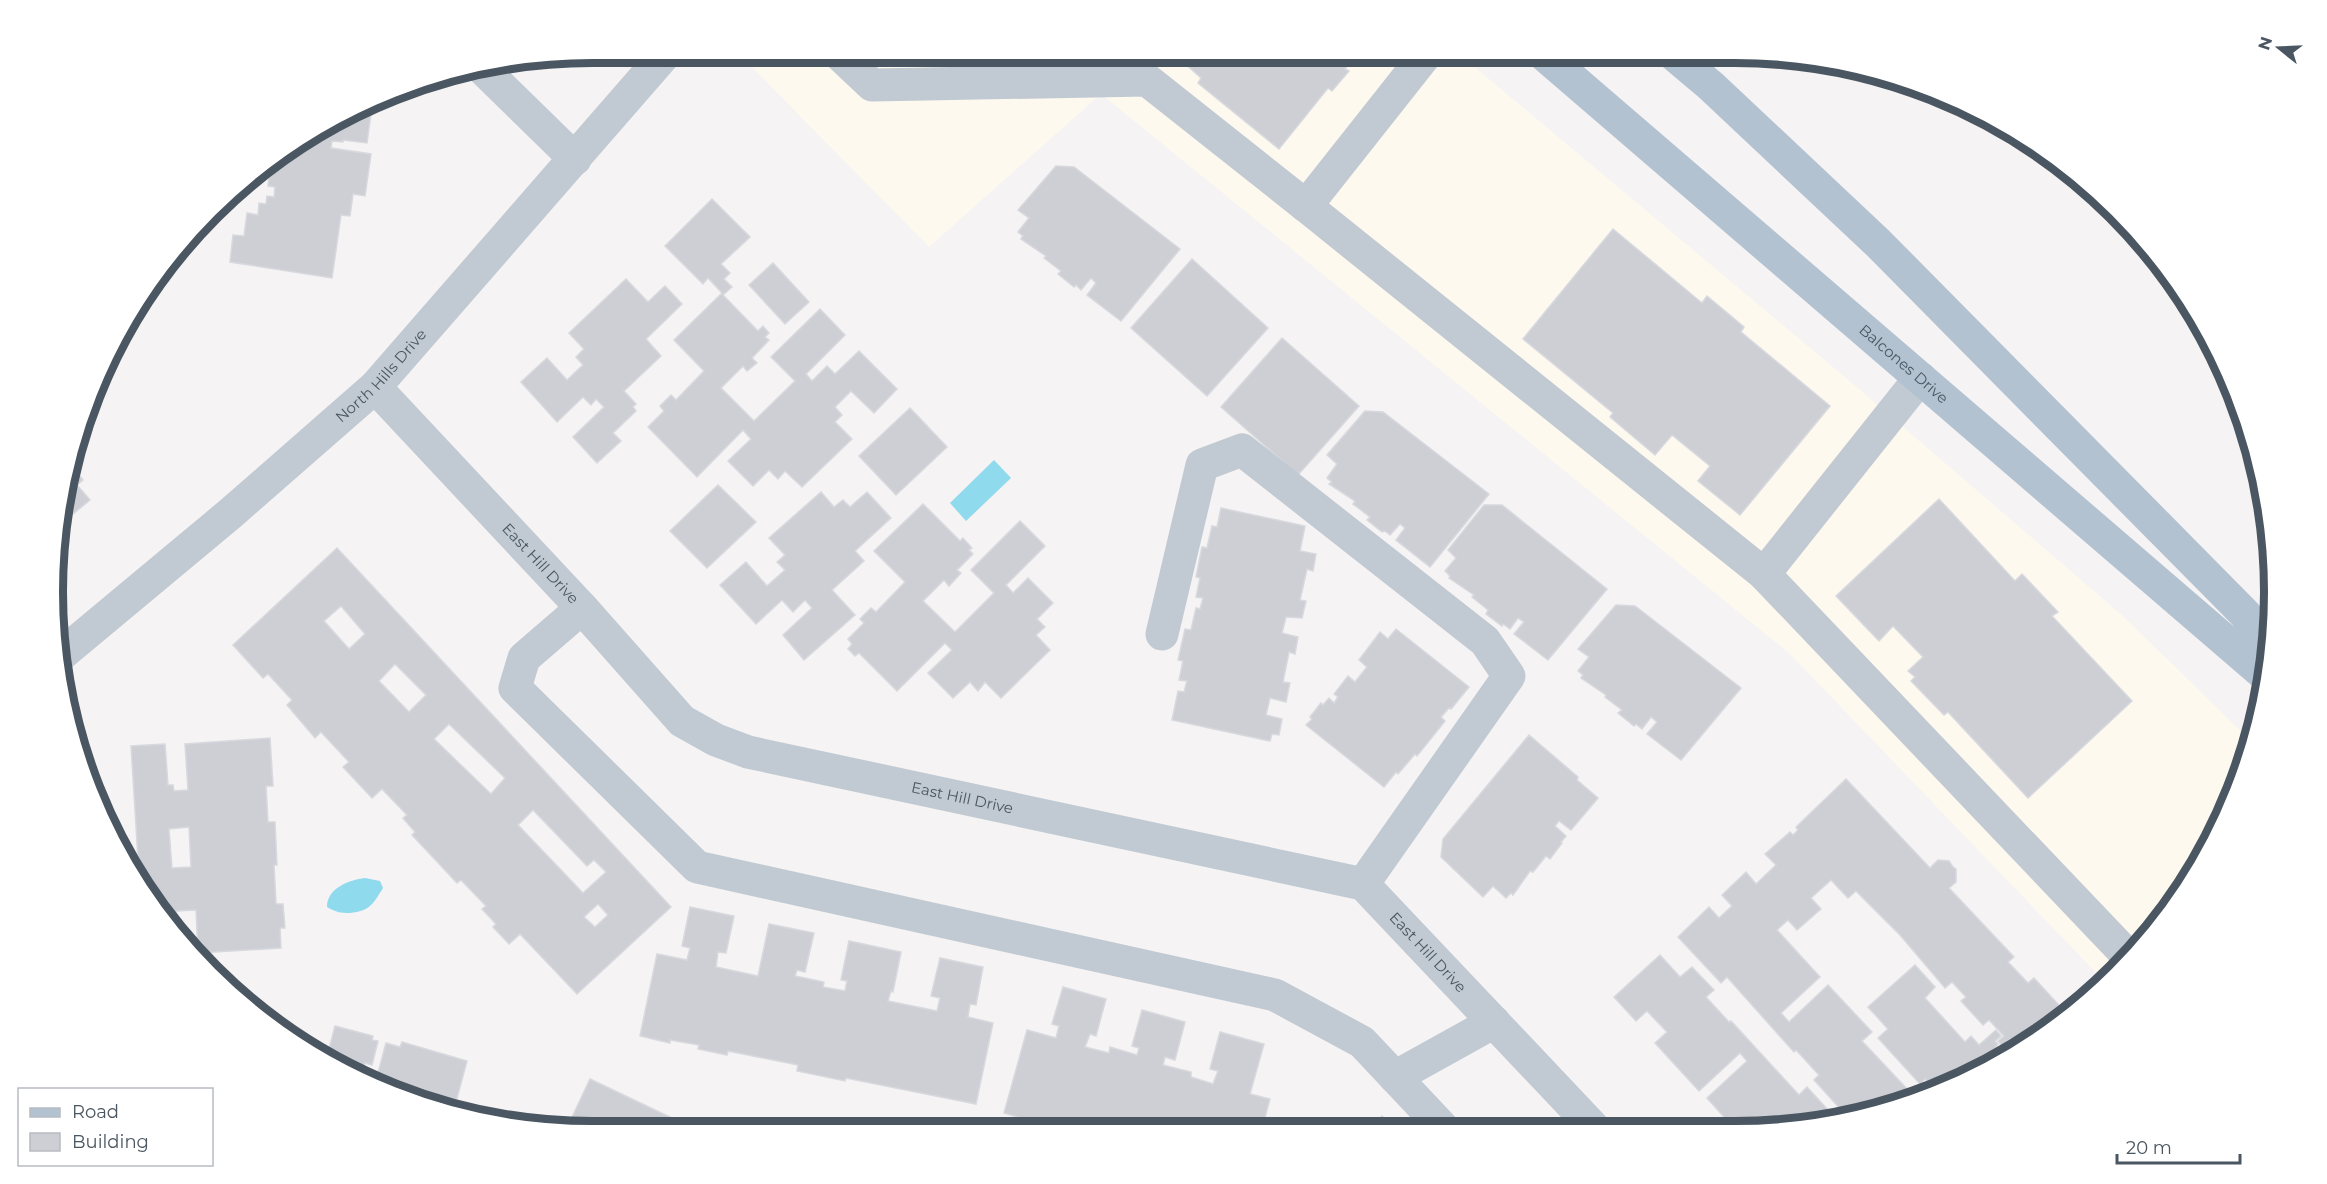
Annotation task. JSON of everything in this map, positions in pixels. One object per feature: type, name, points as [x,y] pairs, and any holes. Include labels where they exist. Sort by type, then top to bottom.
[{"type":"main road","name":"Balcones Drive","points":[[1554,63],[2258,669]]},
{"type":"main road","points":[[1684,63],[1878,243],[2245,614],[2262,636]]},
{"type":"street","name":"North Hills Drive","points":[[67,650],[231,513],[375,387],[657,63]]},
{"type":"street","points":[[849,63],[872,85],[1069,67],[1147,80],[1764,574],[2123,951]]},
{"type":"street","points":[[1306,206],[1419,63]]},
{"type":"street","points":[[487,73],[575,159]]},
{"type":"street","points":[[1764,574],[1920,378]]},
{"type":"street","name":"East Hill Drive","points":[[375,387],[582,608],[682,721],[716,740],[748,752],[1364,884],[1587,1121]]},
{"type":"street","points":[[1162,634],[1202,465],[1242,450],[1485,641],[1509,676],[1364,884]]},
{"type":"street","points":[[582,608],[524,658],[515,688],[697,867],[1275,996],[1362,1042],[1436,1121]]},
{"type":"street","points":[[1395,1077],[1494,1022]]},
{"type":"shaded area","points":[[748,63],[1470,63],[1852,383],[2124,617],[2244,735],[2224,794],[2209,826],[2175,886],[2133,941],[2099,976],[1790,654],[1101,94],[929,247]]},
{"type":"water","points":[[994,460],[1011,478],[966,521],[950,503]]},
{"type":"water","points":[[365,878],[380,881],[383,888],[370,906],[350,913],[338,912],[327,907],[331,895],[340,886]]},
{"type":"building","points":[[1184,63],[1350,63],[1345,69],[1349,71],[1332,91],[1328,88],[1279,149],[1198,83],[1201,78]]},
{"type":"building","points":[[371,112],[367,143],[332,141],[331,148],[371,154],[365,196],[353,194],[350,216],[341,215],[332,278],[230,262],[233,235],[244,236],[247,213],[258,215],[259,203],[266,204],[267,196],[274,197],[275,187],[268,186],[269,177],[265,176],[298,152],[327,134]]},
{"type":"building","points":[[1056,166],[1074,167],[1180,249],[1121,321],[1087,295],[1096,283],[1091,278],[1081,290],[1076,285],[1074,287],[1058,274],[1061,271],[1044,258],[1046,256],[1021,239],[1023,236],[1018,232],[1029,218],[1018,210]]},
{"type":"building","points":[[712,199],[750,237],[721,264],[730,273],[724,279],[732,287],[723,295],[758,331],[763,326],[769,333],[765,337],[769,340],[752,358],[757,363],[747,371],[743,366],[721,388],[754,421],[795,381],[771,357],[820,309],[845,335],[806,374],[812,381],[827,366],[835,374],[859,351],[897,389],[874,413],[851,391],[835,407],[842,415],[835,422],[852,439],[802,487],[785,471],[778,479],[769,470],[753,486],[728,461],[751,439],[743,430],[697,477],[648,427],[664,411],[660,406],[671,395],[676,400],[704,371],[674,340],[722,293],[708,278],[703,284],[665,246]]},
{"type":"building","points":[[1613,229],[1702,303],[1707,296],[1744,327],[1741,332],[1830,406],[1740,515],[1698,481],[1710,466],[1672,435],[1655,455],[1610,417],[1613,413],[1523,339]]},
{"type":"building","points":[[1192,259],[1268,328],[1207,396],[1131,328]]},
{"type":"building","points":[[773,263],[809,302],[785,324],[749,285]]},
{"type":"building","points":[[626,279],[648,302],[665,286],[682,304],[646,339],[661,356],[624,391],[636,404],[633,407],[636,411],[613,433],[621,441],[597,463],[573,437],[604,407],[596,399],[591,405],[583,397],[557,422],[521,382],[547,358],[567,380],[583,365],[576,357],[584,349],[569,333]]},
{"type":"building","points":[[1282,338],[1359,406],[1298,475],[1221,407]]},
{"type":"building","points":[[910,408],[947,447],[896,495],[859,456]]},
{"type":"building","points":[[1365,411],[1383,412],[1489,494],[1430,567],[1396,540],[1405,528],[1400,524],[1390,535],[1385,531],[1382,532],[1367,520],[1370,517],[1353,504],[1355,501],[1329,484],[1332,482],[1327,478],[1337,464],[1327,455]]},
{"type":"building","points":[[77,472],[83,480],[77,485],[90,500],[69,517]]},
{"type":"building","points":[[718,485],[756,522],[707,568],[670,531]]},
{"type":"building","points":[[821,492],[834,507],[843,500],[850,507],[867,492],[891,518],[855,551],[864,561],[832,590],[855,615],[804,660],[783,635],[812,608],[805,600],[793,612],[782,600],[756,624],[720,585],[746,562],[767,586],[785,570],[777,562],[785,555],[769,538]]},
{"type":"building","points":[[1939,499],[2015,581],[2022,574],[2058,612],[2052,616],[2132,701],[2028,798],[1948,712],[1944,715],[1911,681],[1915,677],[1908,671],[1923,657],[1893,626],[1879,641],[1836,596]]},
{"type":"building","points":[[923,504],[960,541],[963,538],[972,548],[969,550],[973,554],[957,570],[961,573],[949,586],[944,580],[923,601],[955,632],[994,593],[971,570],[1020,521],[1045,546],[1006,585],[1013,593],[1028,578],[1053,603],[1037,619],[1045,627],[1036,635],[1050,650],[1001,698],[985,682],[978,691],[970,682],[953,698],[928,673],[952,650],[945,643],[897,691],[859,653],[855,656],[848,649],[852,644],[848,639],[864,623],[860,619],[871,608],[876,612],[905,582],[874,551]]},
{"type":"building","points":[[1484,505],[1502,505],[1607,589],[1548,660],[1514,634],[1524,622],[1518,618],[1510,629],[1503,624],[1502,626],[1486,614],[1488,610],[1472,597],[1474,595],[1449,578],[1450,576],[1445,571],[1456,558],[1448,550]]},
{"type":"building","points":[[1221,508],[1305,526],[1300,551],[1316,554],[1313,571],[1307,569],[1300,600],[1306,601],[1302,618],[1286,617],[1282,633],[1298,637],[1295,654],[1289,652],[1283,682],[1290,683],[1286,702],[1270,698],[1266,715],[1282,719],[1279,735],[1272,734],[1270,741],[1172,720],[1178,691],[1184,692],[1187,681],[1179,680],[1183,661],[1178,660],[1185,629],[1191,630],[1196,608],[1200,609],[1203,598],[1196,597],[1200,578],[1196,577],[1202,547],[1207,548],[1212,526],[1217,527]]},
{"type":"building","points":[[337,548],[671,907],[577,994],[520,934],[509,944],[493,927],[496,924],[482,909],[486,906],[461,880],[457,883],[412,835],[415,832],[403,818],[407,815],[382,789],[372,798],[343,767],[349,762],[321,732],[315,738],[287,705],[292,700],[268,674],[263,678],[233,645]],"holes":[[[341,606],[365,634],[349,649],[324,621]],[[395,664],[426,695],[409,712],[379,681]],[[449,724],[505,778],[491,794],[434,739]],[[533,810],[587,866],[594,860],[606,872],[583,893],[518,825]],[[598,904],[608,915],[595,927],[584,917]]]},
{"type":"building","points":[[1616,605],[1635,606],[1741,688],[1681,760],[1647,734],[1657,722],[1651,717],[1642,729],[1636,724],[1634,726],[1618,713],[1622,710],[1605,697],[1606,695],[1581,678],[1583,675],[1578,671],[1589,657],[1578,649]]},
{"type":"building","points":[[1396,629],[1469,687],[1451,709],[1449,708],[1441,717],[1445,721],[1417,756],[1415,754],[1384,787],[1306,725],[1321,703],[1323,705],[1329,698],[1334,703],[1338,697],[1334,694],[1348,676],[1355,682],[1367,667],[1359,660],[1380,632],[1388,639]]},
{"type":"building","points":[[1529,735],[1578,777],[1577,780],[1598,798],[1571,830],[1559,821],[1555,826],[1566,836],[1562,843],[1550,859],[1546,856],[1533,872],[1530,871],[1513,895],[1511,893],[1506,898],[1493,886],[1483,897],[1441,857],[1443,839]]},
{"type":"building","points":[[270,738],[273,786],[266,786],[268,822],[275,822],[276,904],[283,904],[285,928],[280,928],[281,948],[205,953],[198,945],[196,910],[176,911],[177,920],[138,863],[131,746],[165,744],[168,785],[173,785],[174,791],[188,790],[185,744]],"holes":[[[189,827],[191,867],[172,868],[169,829]]]},
{"type":"building","points":[[1846,779],[1930,868],[1938,860],[1949,861],[1956,869],[1956,882],[1949,888],[2014,957],[2008,962],[2028,983],[2034,978],[2062,1008],[2004,1047],[1998,1041],[2004,1036],[1989,1020],[1983,1025],[1961,1001],[1966,997],[1952,982],[1945,988],[1900,935],[1856,891],[1848,898],[1831,880],[1811,898],[1821,909],[1797,930],[1788,920],[1777,930],[1820,977],[1781,1013],[1789,1022],[1828,985],[1872,1032],[1862,1041],[1909,1091],[1841,1110],[1814,1080],[1819,1075],[1796,1050],[1794,1052],[1727,977],[1721,983],[1678,937],[1709,907],[1719,918],[1732,906],[1722,895],[1746,872],[1756,884],[1776,865],[1765,854],[1790,832],[1793,835],[1798,830],[1796,827]]},
{"type":"building","points":[[690,907],[734,916],[726,953],[718,952],[716,967],[758,976],[769,924],[814,933],[805,972],[797,970],[795,976],[824,982],[823,987],[845,991],[847,981],[841,980],[849,941],[901,952],[893,992],[891,991],[888,1001],[937,1011],[940,998],[931,996],[940,958],[983,967],[976,1005],[970,1004],[968,1017],[993,1023],[976,1104],[846,1078],[845,1081],[797,1071],[798,1065],[728,1051],[727,1055],[698,1049],[699,1045],[670,1040],[670,1043],[640,1036],[657,954],[687,960],[690,948],[682,946]]},
{"type":"building","points":[[1660,955],[1680,977],[1692,967],[1714,990],[1706,997],[1729,1022],[1731,1021],[1799,1095],[1807,1087],[1830,1112],[1770,1120],[1728,1121],[1707,1098],[1747,1061],[1740,1053],[1699,1091],[1655,1043],[1667,1032],[1647,1011],[1636,1021],[1614,997]]},
{"type":"building","points":[[1915,965],[1935,987],[1925,998],[1965,1042],[1971,1036],[1979,1045],[1996,1030],[2001,1036],[1995,1041],[1998,1044],[1993,1050],[1995,1052],[1937,1081],[1930,1084],[1925,1079],[1920,1084],[1878,1038],[1888,1029],[1868,1007]]},
{"type":"building","points":[[1063,987],[1106,999],[1096,1036],[1090,1034],[1085,1047],[1109,1053],[1110,1047],[1137,1055],[1139,1048],[1132,1046],[1142,1010],[1185,1022],[1175,1060],[1165,1057],[1163,1065],[1191,1072],[1191,1077],[1213,1084],[1218,1071],[1210,1069],[1220,1032],[1264,1044],[1250,1094],[1270,1099],[1264,1121],[1044,1121],[1033,1118],[1032,1121],[1004,1113],[1027,1030],[1056,1038],[1059,1026],[1052,1024]]},
{"type":"building","points":[[335,1026],[373,1036],[372,1040],[378,1041],[372,1065],[365,1063],[364,1069],[329,1051]]},
{"type":"building","points":[[402,1042],[467,1061],[456,1103],[422,1093],[377,1075],[386,1043],[400,1047]]},
{"type":"building","points":[[590,1079],[678,1121],[592,1121],[571,1120]]},
{"type":"building","points":[[1382,1116],[1387,1121],[1377,1121]]}]
